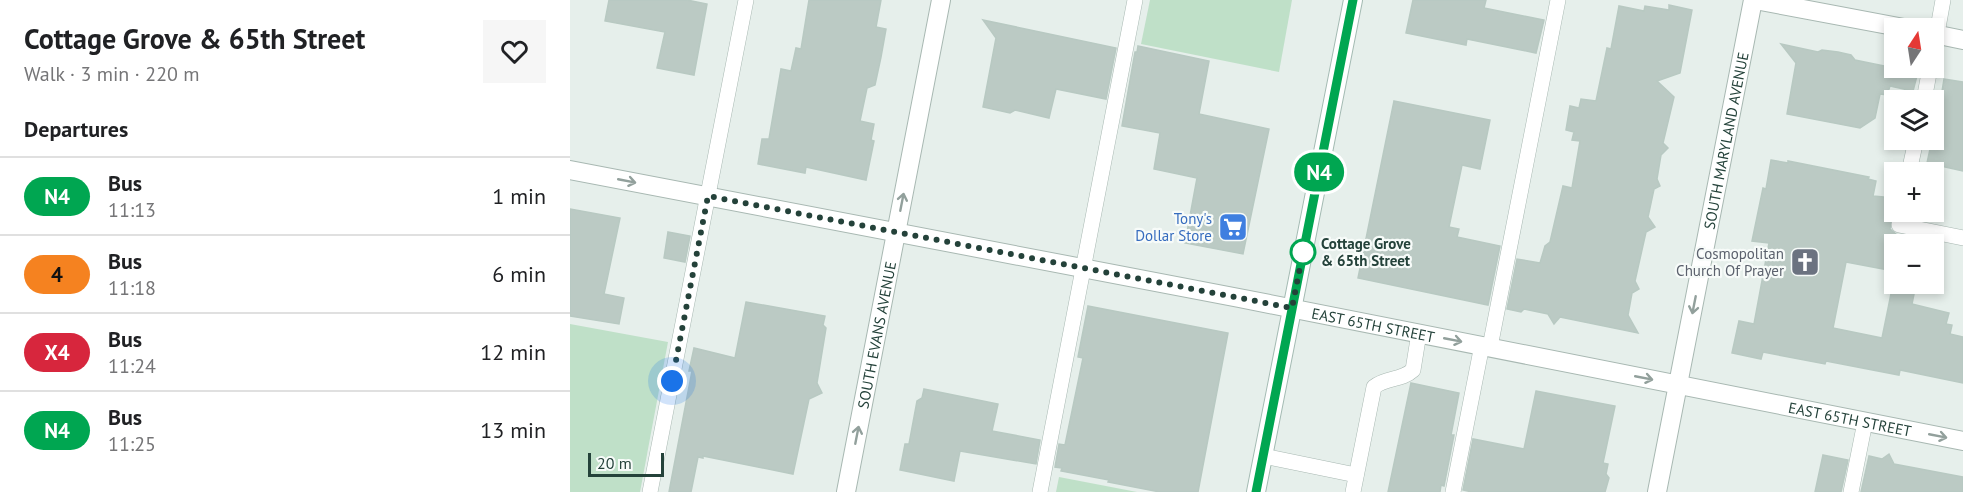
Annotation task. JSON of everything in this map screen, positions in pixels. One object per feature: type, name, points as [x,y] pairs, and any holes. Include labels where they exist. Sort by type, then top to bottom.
[{"type":"street","name":"SOUTH EVANS AVENUE","points":[[846,492],[941,0]]},
{"type":"street","points":[[1256,492],[1353,0]]},
{"type":"street","points":[[1754,0],[1884,24]]},
{"type":"street","name":"SOUTH MARYLAND AVENUE","points":[[1657,492],[1754,0]]},
{"type":"street","points":[[1944,40],[1963,40]]},
{"type":"street","name":"EAST 65TH STREET","points":[[570,170],[1292,308],[1963,441]]},
{"type":"lane","points":[[650,492],[746,0]]},
{"type":"lane","points":[[1040,492],[1135,0]]},
{"type":"lane","points":[[1453,492],[1486,346],[1558,0]]},
{"type":"lane","points":[[1939,18],[1943,0]]},
{"type":"lane","points":[[1899,222],[1899,225],[1963,238]]},
{"type":"lane","points":[[1353,492],[1374,387],[1380,382],[1406,377],[1413,370],[1419,333]]},
{"type":"lane","points":[[1851,492],[1865,422]]},
{"type":"lane","points":[[1263,456],[1356,475]]},
{"type":"green space","points":[[1150,0],[1292,0],[1279,72],[1141,44]]},
{"type":"green space","points":[[570,324],[668,342],[640,492],[570,492]]},
{"type":"green space","points":[[1059,477],[1137,492],[1056,492]]},
{"type":"building","points":[[609,0],[687,0],[707,4],[694,75],[657,68],[665,32],[605,21]]},
{"type":"building","points":[[809,0],[881,0],[876,27],[886,29],[875,85],[867,88],[860,121],[874,124],[871,140],[874,141],[866,180],[806,167],[805,173],[758,164],[762,139],[769,139],[781,69],[791,71],[796,48],[801,49]]},
{"type":"building","points":[[1413,0],[1486,0],[1484,8],[1544,20],[1536,53],[1467,39],[1466,45],[1406,33]]},
{"type":"building","points":[[1669,5],[1692,10],[1680,73],[1657,81],[1674,97],[1663,143],[1668,148],[1661,155],[1657,179],[1660,186],[1654,189],[1648,217],[1655,227],[1646,232],[1635,281],[1639,289],[1632,293],[1628,315],[1638,333],[1560,317],[1554,324],[1548,314],[1524,309],[1521,312],[1507,309],[1517,259],[1540,263],[1545,246],[1550,242],[1563,186],[1572,188],[1580,141],[1572,140],[1574,132],[1566,130],[1570,106],[1579,108],[1581,99],[1596,101],[1607,48],[1611,49],[1619,6],[1644,11],[1645,6],[1669,10]]},
{"type":"building","points":[[983,20],[1116,48],[1106,99],[1056,89],[1049,118],[1015,110],[1010,113],[983,107],[996,38]]},
{"type":"building","points":[[1781,44],[1818,52],[1822,50],[1851,55],[1855,60],[1884,66],[1884,78],[1916,78],[1913,90],[1890,86],[1889,90],[1884,90],[1884,95],[1880,94],[1875,118],[1860,128],[1787,114],[1796,63]]},
{"type":"building","points":[[1138,46],[1209,61],[1199,114],[1269,129],[1243,254],[1185,243],[1197,178],[1154,169],[1160,133],[1122,126]]},
{"type":"building","points":[[1944,79],[1963,82],[1963,171],[1944,167],[1944,162],[1927,162],[1930,150],[1944,150],[1944,90],[1942,90]]},
{"type":"building","points":[[1394,101],[1490,120],[1480,169],[1462,165],[1449,227],[1459,229],[1457,237],[1500,246],[1488,305],[1358,278]]},
{"type":"building","name":"Cosmopolitan Church Of Prayer","points":[[1771,160],[1788,163],[1788,161],[1869,177],[1868,179],[1876,181],[1873,196],[1884,197],[1884,222],[1891,222],[1890,229],[1896,234],[1884,234],[1884,269],[1846,262],[1833,328],[1882,338],[1891,294],[1914,294],[1912,304],[1949,313],[1946,324],[1952,325],[1950,334],[1963,337],[1963,383],[1900,370],[1899,375],[1763,352],[1761,359],[1732,353],[1739,321],[1754,324],[1769,243],[1752,241],[1763,188],[1766,189]]},
{"type":"building","points":[[570,209],[620,218],[604,294],[624,298],[619,324],[570,316]]},
{"type":"building","points":[[668,232],[690,236],[685,262],[664,258]]},
{"type":"building","points":[[746,302],[825,316],[823,325],[826,328],[817,383],[822,393],[809,399],[793,474],[703,456],[703,458],[698,457],[691,492],[669,492],[692,371],[689,371],[694,348],[735,358]]},
{"type":"building","points":[[1088,306],[1228,333],[1198,492],[1160,492],[1061,471],[1062,468],[1055,467],[1059,444],[1065,445],[1083,358],[1078,357]]},
{"type":"building","points":[[1411,383],[1459,393],[1451,435],[1454,435],[1444,486],[1441,485],[1440,492],[1388,492]]},
{"type":"building","points":[[924,389],[998,404],[992,431],[1040,440],[1036,464],[960,451],[954,481],[900,470],[905,444],[909,444],[917,401],[922,398]]},
{"type":"building","points":[[1536,391],[1615,406],[1603,463],[1608,464],[1606,474],[1609,478],[1605,492],[1472,492],[1463,490],[1473,439],[1524,449]]},
{"type":"building","points":[[1889,454],[1894,464],[1963,477],[1963,492],[1861,492],[1869,456],[1882,459]]},
{"type":"building","points":[[1823,455],[1848,460],[1841,492],[1815,492]]},
{"type":"bus line","name":"N4","points":[[1256,492],[1353,0]]},
{"type":"place","name":"Tony's Dollar Store","points":[[1233,227]]},
{"type":"place","name":"Cottage Grove & 65th Street","points":[[1303,252]]},
{"type":"place","name":"Cosmopolitan Church Of Prayer","points":[[1805,262]]},
{"type":"route","points":[[672,381],[708,196],[1292,308],[1303,252]]}]
